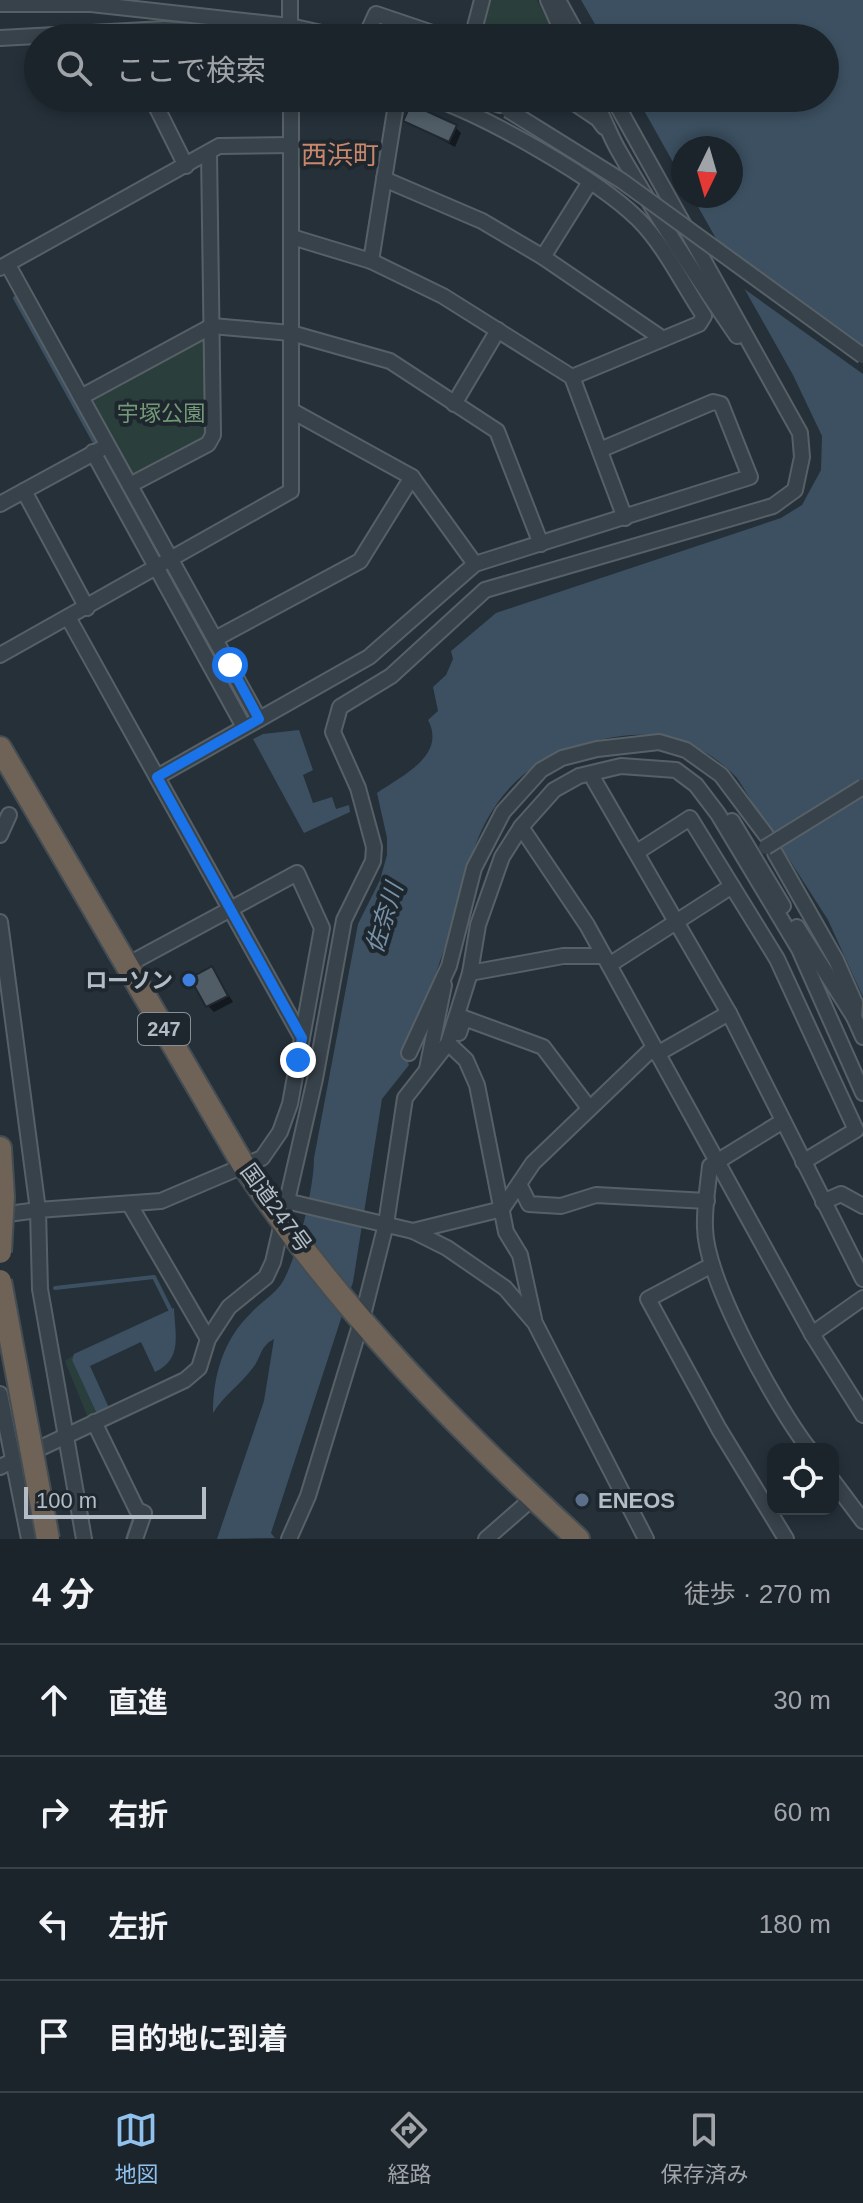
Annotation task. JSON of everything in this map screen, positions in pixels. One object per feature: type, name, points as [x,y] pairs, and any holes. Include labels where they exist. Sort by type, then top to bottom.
[{"type":"highway","name":"国道247号","points":[[0,736],[46,824]]},
{"type":"highway","name":"国道247号","points":[[0,748],[244,1166],[287,1214],[359,1315],[452,1420],[578,1539]]},
{"type":"highway","points":[[0,1148],[0,1252]]},
{"type":"highway","points":[[0,1281],[48,1539]]},
{"type":"highway","points":[[0,1315],[41,1539]]},
{"type":"highway","points":[[0,1340],[21,1421]]},
{"type":"street","points":[[289,24],[290,0]]},
{"type":"street","points":[[476,24],[482,0]]},
{"type":"street","points":[[548,0],[559,24]]},
{"type":"street","points":[[558,0],[571,24]]},
{"type":"street","points":[[0,4],[91,2],[227,24]]},
{"type":"street","points":[[371,24],[376,14],[388,7],[420,24]]},
{"type":"street","points":[[0,38],[24,37]]},
{"type":"street","points":[[159,112],[186,166]]},
{"type":"street","points":[[0,655],[172,561],[291,491],[294,412],[291,112]]},
{"type":"street","points":[[371,261],[395,112]]},
{"type":"street","points":[[468,112],[590,182],[639,220],[704,316],[699,324],[572,377]]},
{"type":"street","points":[[512,112],[622,181],[863,356]]},
{"type":"street","points":[[588,112],[598,119],[678,251],[790,413]]},
{"type":"street","points":[[602,112],[617,149]]},
{"type":"street","points":[[0,1467],[185,1380],[199,1368],[208,1339],[229,1307],[266,1277],[287,1214],[344,920],[373,861],[374,847],[358,788],[333,732],[340,707],[391,676],[485,590],[786,499],[800,476],[800,433],[621,112]]},
{"type":"street","points":[[259,719],[81,397],[4,266],[219,146],[292,145]]},
{"type":"street","points":[[130,485],[208,444],[213,435],[209,152]]},
{"type":"street","points":[[384,179],[482,221],[543,257],[663,339]]},
{"type":"street","points":[[543,257],[590,182]]},
{"type":"street","points":[[292,237],[371,261],[443,296],[572,377],[625,518]]},
{"type":"street","points":[[81,397],[212,326],[291,333],[390,361],[497,431],[541,544]]},
{"type":"street","points":[[454,404],[498,330]]},
{"type":"street","points":[[157,777],[369,657],[475,564],[750,477],[721,404],[713,402],[600,450]]},
{"type":"street","points":[[294,412],[412,477],[475,564]]},
{"type":"street","points":[[0,504],[108,446]]},
{"type":"street","points":[[93,452],[244,727]]},
{"type":"street","points":[[215,639],[360,561],[412,477]]},
{"type":"street","points":[[24,491],[87,608]]},
{"type":"street","points":[[69,619],[302,1038]]},
{"type":"street","points":[[427,1069],[445,977],[474,868],[517,793],[541,770],[562,758],[631,744],[659,742],[686,750],[721,775],[823,934],[855,1003],[854,1017]]},
{"type":"street","points":[[450,1044],[470,973],[478,925],[502,857],[542,802],[565,782],[621,766],[676,770],[765,847],[842,1003],[854,1017],[863,1037]]},
{"type":"street","points":[[524,829],[554,801],[578,785],[594,780],[635,774],[672,777],[694,796],[706,797]]},
{"type":"street","points":[[594,780],[729,1013],[863,1279]]},
{"type":"street","points":[[765,847],[863,787]]},
{"type":"street","points":[[706,797],[799,949],[863,1093]]},
{"type":"street","points":[[0,835],[9,815]]},
{"type":"street","points":[[637,852],[690,818],[777,959],[856,1130],[803,1162]]},
{"type":"street","points":[[524,829],[607,960],[812,1334],[863,1415]]},
{"type":"street","points":[[1,1206],[38,1210],[130,1205],[180,1194],[262,1158],[280,1132],[290,1104],[322,928],[297,873],[229,907],[127,965]]},
{"type":"street","points":[[470,973],[563,956],[607,960],[732,886]]},
{"type":"street","points":[[0,922],[38,1210],[40,1289],[84,1539]]},
{"type":"street","points":[[409,1053],[434,993],[445,977]]},
{"type":"street","points":[[413,1231],[502,1209],[533,1163],[589,1108],[655,1051],[729,1013]]},
{"type":"street","points":[[289,1539],[308,1496],[359,1315],[383,1223],[405,1098],[450,1044],[464,1018],[543,1047],[589,1108]]},
{"type":"street","points":[[450,1044],[466,1060],[477,1085],[506,1232],[520,1255],[535,1323]]},
{"type":"street","points":[[783,1121],[710,1166],[704,1229],[712,1265],[791,1426],[804,1443]]},
{"type":"street","points":[[519,1184],[529,1204],[561,1206],[596,1195],[707,1201]]},
{"type":"street","points":[[823,1202],[841,1194],[863,1206]]},
{"type":"street","points":[[130,1205],[208,1339]]},
{"type":"street","points":[[287,1214],[383,1223],[413,1231],[474,1265],[505,1288],[535,1323],[646,1539]]},
{"type":"street","points":[[712,1265],[648,1299],[719,1429],[786,1539]]},
{"type":"street","points":[[812,1334],[863,1298]]},
{"type":"street","points":[[0,1394],[29,1539]]},
{"type":"street","points":[[94,1422],[137,1510],[144,1513],[135,1539]]},
{"type":"street","points":[[839,1489],[863,1521]]},
{"type":"street","points":[[486,1539],[533,1498]]},
{"type":"green space","points":[[487,0],[537,0],[550,24],[481,24]]},
{"type":"green space","name":"宇塚公園","points":[[201,340],[205,342],[207,436],[204,442],[133,477],[90,404],[91,399]]},
{"type":"green space","points":[[74,1355],[72,1360],[97,1414],[88,1418],[65,1361]]},
{"type":"water","name":"佐奈川","points":[[581,0],[863,0],[863,997],[828,920],[737,778],[713,757],[670,738],[622,736],[567,749],[522,776],[490,815],[477,840],[465,890],[411,1033],[407,1055],[409,1065],[382,1099],[353,1282],[271,1533],[275,1538],[217,1539],[264,1401],[274,1339],[213,1413],[218,1372],[233,1335],[279,1287],[294,1256],[308,1204],[358,924],[380,880],[387,855],[387,838],[377,793],[409,772],[427,754],[432,733],[428,720],[438,711],[433,687],[446,675],[453,659],[451,651],[496,613],[781,518],[802,505],[821,470],[822,436],[793,375],[699,208],[743,208],[743,136],[671,136],[671,159],[645,112],[839,112],[839,24],[595,24]]},
{"type":"water","points":[[299,730],[313,770],[303,775],[313,803],[332,797],[336,809],[349,805],[350,812],[304,833],[253,739],[263,734]]},
{"type":"water","points":[[174,1308],[174,1353],[164,1367],[155,1372],[141,1342],[90,1366],[109,1408],[97,1414],[72,1360],[74,1354]]},
{"type":"pier","points":[[709,235],[863,347],[863,374],[736,283]]},
{"type":"building","points":[[407,112],[429,112],[457,125],[449,142],[403,121]]},
{"type":"building","points":[[212,966],[228,996],[206,1007],[190,978]]},
{"type":"waterway","points":[[15,298],[94,441]]},
{"type":"waterway","points":[[55,1288],[154,1277],[171,1311],[169,1314]]},
{"type":"waterway","points":[[127,1539],[134,1518]]},
{"type":"place","name":"ローソン","points":[[189,980]]},
{"type":"place","name":"ENEOS","points":[[582,1500]]},
{"type":"district","name":"西浜町","points":[[340,155]]},
{"type":"route","points":[[230,665],[259,719],[157,777],[302,1038],[298,1060]]}]
